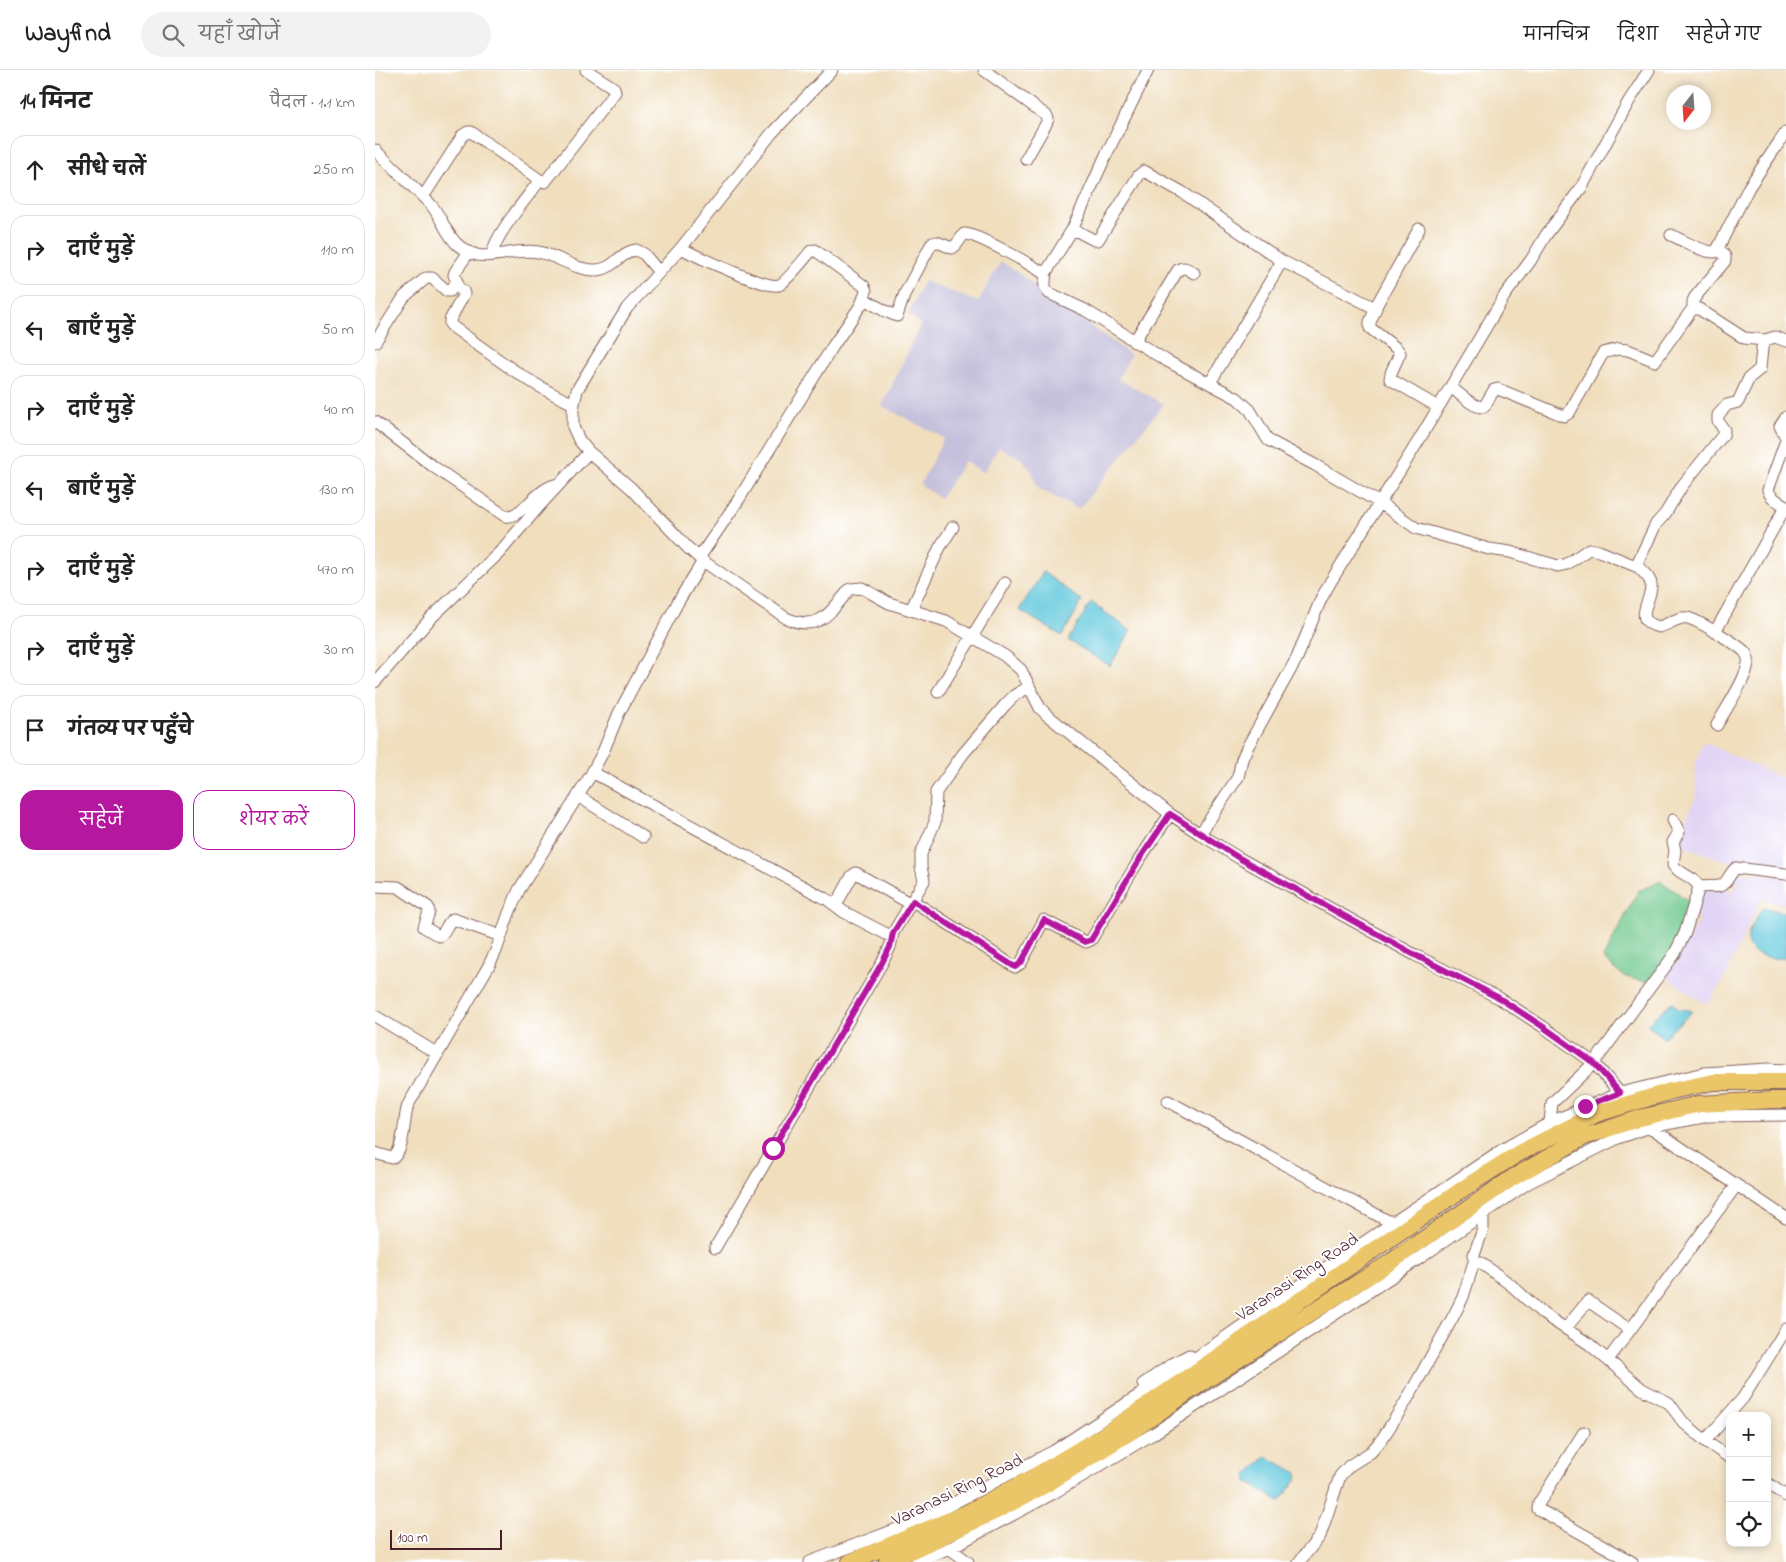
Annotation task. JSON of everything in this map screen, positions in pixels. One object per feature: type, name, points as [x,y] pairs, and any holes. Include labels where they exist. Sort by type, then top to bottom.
[{"type":"highway","name":"Varanasi Ring Road","points":[[850,1562],[966,1513],[1030,1480],[1099,1438],[1519,1153],[1596,1114],[1671,1091],[1713,1082],[1786,1082]]},
{"type":"highway","points":[[887,1562],[996,1511],[1047,1484],[1133,1431],[1203,1382],[1392,1261],[1512,1178],[1584,1136],[1640,1118],[1699,1104],[1786,1100]]},
{"type":"street","points":[[423,197],[463,135],[468,132],[471,132],[543,182],[548,180],[615,92],[613,88],[587,70]]},
{"type":"street","points":[[832,70],[772,133],[681,248],[627,308],[577,390],[573,427],[579,440],[589,452],[631,488],[701,560],[786,618],[795,622],[816,623],[825,618],[850,589],[861,588],[889,603],[946,621],[973,636],[1014,662],[1021,670],[1040,708],[1047,715],[1170,814],[1239,858],[1415,955],[1499,998],[1594,1063],[1620,1093]]},
{"type":"street","points":[[984,70],[1047,116],[1046,124],[1026,159]]},
{"type":"street","points":[[1148,70],[1072,230],[1045,274],[1044,284],[1049,293],[1085,310],[1167,362],[1211,383],[1244,403],[1268,440],[1300,456],[1380,503],[1416,528],[1489,549],[1510,552],[1563,566],[1585,550],[1594,549],[1638,567],[1649,578],[1651,583],[1644,612],[1647,622],[1659,627],[1681,618],[1688,618],[1715,632],[1745,652],[1748,663],[1742,679],[1717,725]]},
{"type":"street","points":[[1199,834],[1238,778],[1248,746],[1297,658],[1321,599],[1505,295],[1581,188],[1629,101],[1649,70]]},
{"type":"street","points":[[1719,251],[1719,244],[1749,187],[1786,132]]},
{"type":"street","points":[[375,150],[423,197],[438,215],[454,241],[469,252],[482,256],[513,251],[537,252],[551,255],[573,265],[595,270],[609,267],[628,252],[636,250],[645,254],[659,272]]},
{"type":"street","points":[[1072,230],[1098,240],[1139,175],[1144,171],[1182,192],[1282,261],[1376,308]]},
{"type":"street","points":[[492,255],[493,246],[540,180]]},
{"type":"street","points":[[1419,229],[1376,308],[1370,322],[1370,328],[1400,353],[1390,379],[1438,408]]},
{"type":"street","points":[[864,299],[885,312],[897,316],[905,293],[931,243],[937,242],[952,248],[966,233],[1045,274]]},
{"type":"street","points":[[1451,387],[1470,402],[1480,407],[1485,407],[1494,390],[1498,389],[1559,415],[1567,415],[1603,353],[1618,348],[1655,361],[1693,308],[1695,297],[1725,261],[1725,256],[1719,251],[1704,250],[1671,235]]},
{"type":"street","points":[[375,1153],[387,1158],[396,1156],[402,1138],[404,1115],[408,1105],[488,967],[519,890],[592,772],[619,713],[701,560],[864,299],[866,291],[864,286],[815,250],[811,251],[783,283],[774,285],[720,267],[681,248]]},
{"type":"street","points":[[375,342],[404,297],[425,278],[432,278],[447,291],[450,291],[457,280],[454,277],[455,272],[469,252]]},
{"type":"street","points":[[1211,383],[1282,261]]},
{"type":"street","points":[[1134,342],[1177,270],[1187,268],[1194,273]]},
{"type":"street","points":[[455,285],[464,294],[450,320],[450,324],[538,386],[574,404]]},
{"type":"street","points":[[1693,308],[1699,309],[1744,338],[1765,340],[1775,337],[1786,341]]},
{"type":"street","points":[[1638,567],[1638,561],[1656,524],[1665,514],[1682,486],[1723,435],[1724,430],[1718,421],[1718,415],[1727,405],[1738,402],[1749,378],[1760,369],[1762,348],[1765,340]]},
{"type":"street","points":[[1715,632],[1786,506],[1773,498],[1768,490],[1786,439],[1780,426],[1786,417]]},
{"type":"street","points":[[375,422],[434,467],[501,514],[510,517],[514,516],[544,488],[559,484]]},
{"type":"street","points":[[375,682],[452,596],[487,566],[589,452]]},
{"type":"street","points":[[514,516],[522,527]]},
{"type":"street","points":[[911,610],[940,546],[953,527]]},
{"type":"street","points":[[938,692],[1005,584]]},
{"type":"street","points":[[715,1248],[882,963],[890,947],[891,937],[924,881],[921,854],[935,822],[936,792],[963,754],[1005,705],[1015,695],[1029,687]]},
{"type":"street","points":[[592,772],[891,937]]},
{"type":"street","points":[[578,796],[643,837]]},
{"type":"street","points":[[836,905],[852,876],[856,873],[912,903],[1015,967],[1021,963],[1044,920],[1085,942],[1091,940],[1139,860],[1170,814]]},
{"type":"street","points":[[1550,1122],[1552,1103],[1594,1063],[1675,955],[1681,943],[1699,887],[1696,881],[1677,870],[1673,865],[1675,850],[1673,842],[1679,832],[1673,820]]},
{"type":"street","points":[[1699,887],[1720,886],[1732,870],[1736,868],[1786,874]]},
{"type":"street","points":[[375,886],[398,887],[428,907],[429,912],[424,927],[439,936],[443,934],[453,919],[501,936]]},
{"type":"street","points":[[375,1016],[438,1054]]},
{"type":"street","points":[[810,1562],[921,1520],[1051,1452],[1228,1336],[1500,1151],[1550,1122],[1620,1093],[1704,1073],[1767,1069],[1786,1070]]},
{"type":"street","points":[[1168,1101],[1388,1221],[1396,1220]]},
{"type":"street","points":[[916,1562],[949,1548],[1052,1494],[1153,1434],[1483,1215],[1528,1183],[1617,1138],[1651,1127],[1709,1116],[1786,1116]]},
{"type":"street","points":[[1651,1127],[1786,1218]]},
{"type":"street","points":[[1608,1360],[1736,1186]]},
{"type":"street","points":[[1299,1562],[1320,1536],[1339,1476],[1349,1466],[1371,1452],[1382,1439],[1405,1403],[1453,1317],[1463,1297],[1474,1262],[1474,1255],[1483,1229],[1483,1215]]},
{"type":"street","points":[[1474,1262],[1481,1263],[1518,1290],[1543,1314],[1566,1328],[1608,1360],[1641,1389],[1669,1403],[1683,1422],[1705,1441],[1729,1457]]},
{"type":"street","points":[[1566,1328],[1588,1301],[1631,1330]]},
{"type":"street","points":[[1705,1441],[1743,1398],[1786,1329]]},
{"type":"street","points":[[1585,1432],[1539,1503],[1538,1509],[1632,1562]]},
{"type":"street","points":[[1771,1486],[1786,1496]]},
{"type":"street","points":[[949,1548],[968,1562]]},
{"type":"shaded area","points":[[1001,261],[1131,355],[1118,379],[1164,404],[1079,509],[1037,488],[1032,472],[1022,459],[999,447],[983,473],[965,461],[940,498],[920,485],[944,438],[882,406],[921,324],[908,314],[924,281],[978,302]]},
{"type":"shaded area","points":[[1704,742],[1786,780],[1786,871],[1746,866],[1716,858],[1676,843],[1696,795],[1696,762]]},
{"type":"shaded area","points":[[1734,872],[1786,877],[1786,905],[1761,899],[1725,977],[1707,1005],[1667,978],[1699,919],[1693,915],[1704,890],[1724,888],[1734,891],[1738,881],[1731,875]]},
{"type":"green space","points":[[1661,881],[1690,902],[1682,935],[1650,982],[1628,978],[1619,973],[1603,958],[1638,891]]},
{"type":"water","points":[[1043,572],[1082,601],[1062,636],[1019,610]]},
{"type":"water","points":[[1091,602],[1131,631],[1110,666],[1068,640]]},
{"type":"water","points":[[1763,907],[1786,913],[1786,958],[1767,957],[1754,952],[1750,948],[1748,936],[1752,925]]},
{"type":"water","points":[[1672,1002],[1679,1009],[1692,1012],[1663,1038],[1647,1024]]},
{"type":"water","points":[[1266,1457],[1298,1473],[1297,1479],[1280,1502],[1247,1482],[1247,1475]]},
{"type":"route","points":[[773,1148],[882,963],[890,947],[891,937],[913,901],[1012,966],[1018,966],[1044,920],[1085,942],[1091,940],[1139,860],[1170,814],[1239,858],[1415,955],[1499,998],[1542,1026],[1594,1063],[1620,1093],[1585,1106]]}]
